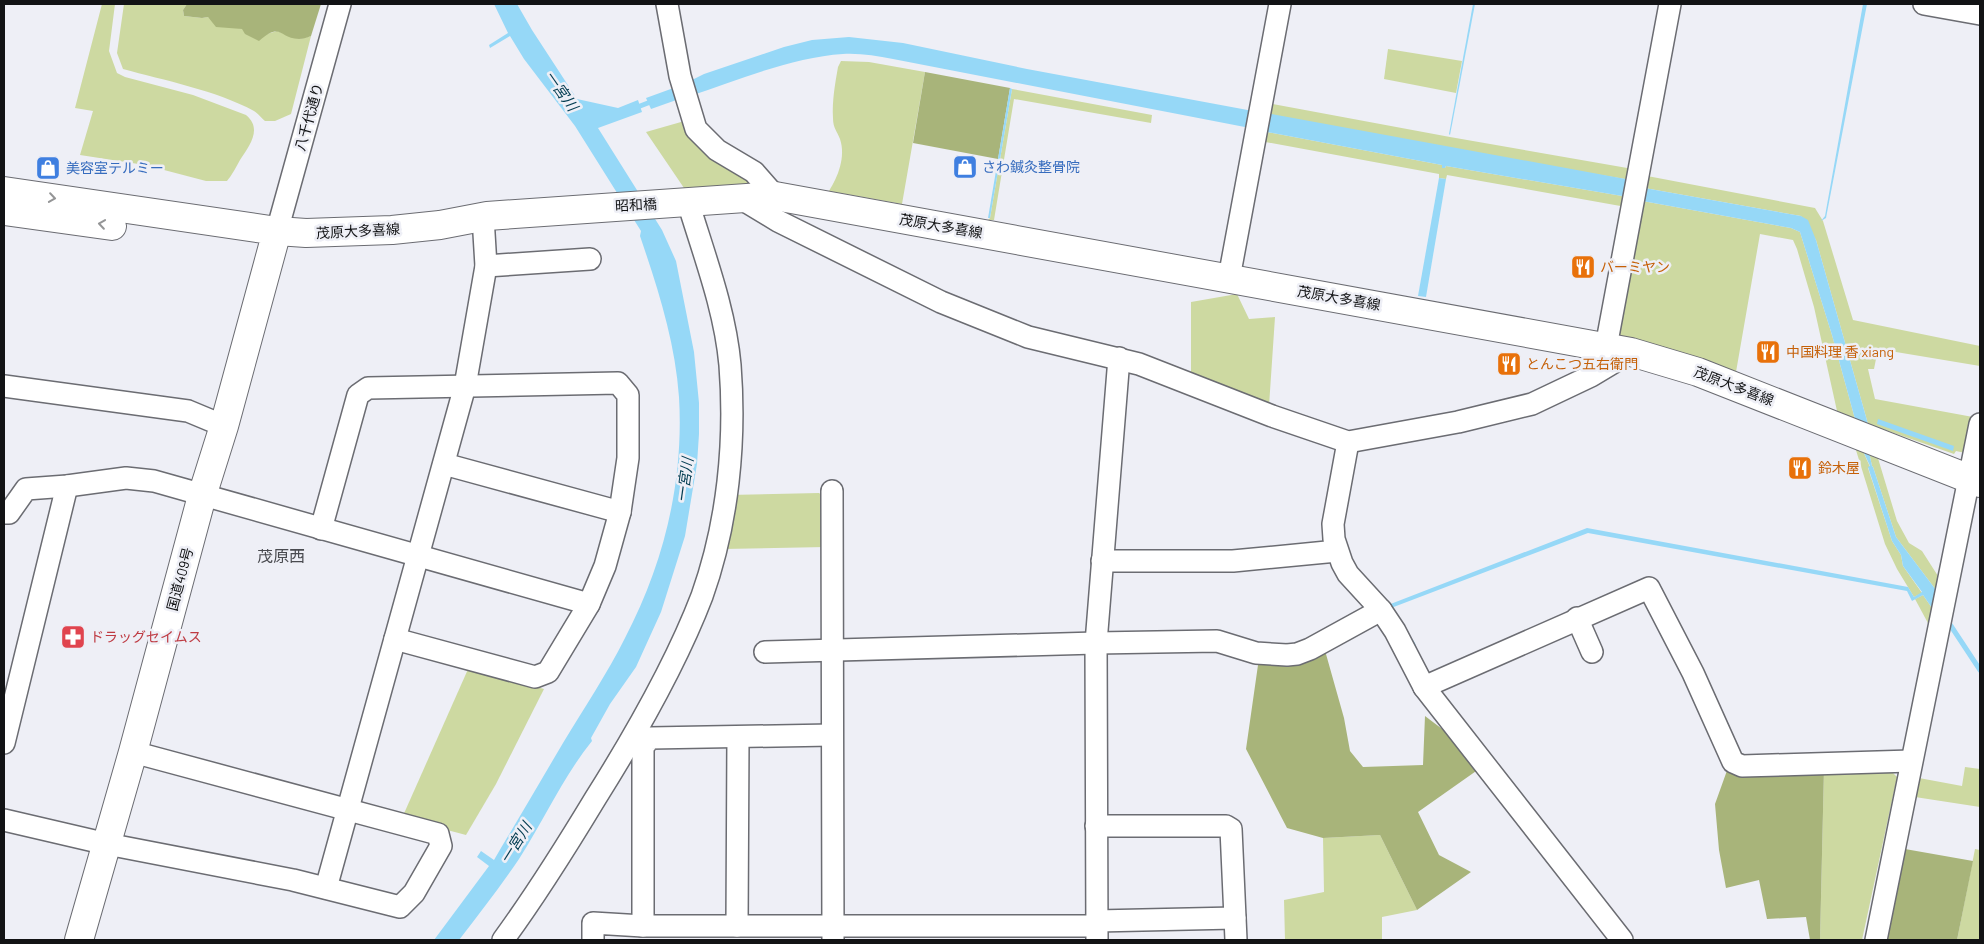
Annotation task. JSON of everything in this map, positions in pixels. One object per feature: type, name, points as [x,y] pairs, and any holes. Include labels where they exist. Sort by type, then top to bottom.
[{"type":"main road","points":[[4,191],[274,239]]},
{"type":"main road","name":"茂原大多喜線","points":[[684,202],[775,196],[1618,350],[1698,372],[1975,481]]},
{"type":"main road","name":"昭和橋","points":[[594,208],[684,202]]},
{"type":"main road","name":"茂原大多喜線","points":[[274,239],[342,250],[365,247],[440,225],[483,217],[594,208]]},
{"type":"main road","points":[[4,211],[274,239]]},
{"type":"main road","name":"国道409号","points":[[78,940],[133,752],[274,239]]},
{"type":"street","name":"八千代通り","points":[[274,239],[340,4]]},
{"type":"street","points":[[667,4],[680,76],[696,129],[708,143],[754,172],[775,196]]},
{"type":"street","points":[[1229,278],[1280,4]]},
{"type":"street","points":[[740,198],[778,221],[941,302],[1028,336],[1078,350],[1119,358],[1272,416],[1348,442],[1458,422],[1532,404],[1592,376],[1618,350],[1632,203],[1670,4]]},
{"type":"street","points":[[1924,4],[1980,14]]},
{"type":"street","points":[[503,940],[538,892],[616,766],[668,669],[701,596],[719,535],[731,456],[730,365],[718,298],[684,202]]},
{"type":"street","points":[[326,888],[465,386],[486,266],[483,217]]},
{"type":"street","points":[[486,266],[590,259]]},
{"type":"street","points":[[1096,929],[1096,643],[1119,358]]},
{"type":"street","points":[[321,529],[358,395],[368,388],[618,383],[628,395],[628,458],[620,512],[605,566],[589,604],[548,672],[535,677],[395,639]]},
{"type":"street","points":[[4,386],[188,411],[224,426]]},
{"type":"street","points":[[1876,940],[1945,599],[1975,481],[1980,424]]},
{"type":"street","points":[[1348,442],[1333,524],[1337,551],[1348,574],[1381,610],[1395,631],[1424,687],[1622,940]]},
{"type":"street","points":[[444,464],[620,512]]},
{"type":"street","points":[[4,513],[9,513],[26,489],[67,486],[126,478],[154,481],[589,604]]},
{"type":"street","points":[[4,743],[7,715],[67,486]]},
{"type":"street","points":[[832,491],[833,933]]},
{"type":"street","points":[[1102,561],[1233,561],[1337,551]]},
{"type":"street","points":[[1424,687],[1498,656],[1577,618],[1650,588],[1693,673],[1733,762],[1742,766],[1911,761]]},
{"type":"street","points":[[765,652],[1096,643],[1218,642],[1256,653],[1292,654],[1310,649],[1381,610]]},
{"type":"street","points":[[1577,618],[1592,652]]},
{"type":"street","points":[[643,926],[643,747],[650,738],[832,735]]},
{"type":"street","points":[[737,926],[738,737]]},
{"type":"street","points":[[4,820],[106,844],[219,864],[400,907],[414,893],[441,846],[438,834],[133,752]]},
{"type":"street","points":[[1096,826],[1226,826],[1231,829],[1236,940]]},
{"type":"street","points":[[593,940],[593,923],[643,926],[737,926],[833,933],[919,933],[1096,929],[1235,918]]},
{"type":"green space","points":[[102,4],[115,4],[109,51],[117,73],[125,77],[193,95],[246,115],[251,120],[254,126],[253,138],[227,181],[206,181],[145,165],[80,155],[93,111],[75,108]]},
{"type":"green space","points":[[124,4],[187,4],[183,10],[184,16],[208,17],[225,27],[267,34],[277,31],[300,39],[311,36],[291,114],[275,121],[265,121],[254,111],[224,98],[123,69],[117,53]]},
{"type":"green space","points":[[187,4],[321,4],[311,36],[301,39],[292,38],[280,32],[272,32],[259,41],[245,34],[242,29],[216,27],[208,17],[184,16],[183,10]]},
{"type":"green space","points":[[1388,49],[1462,61],[1456,93],[1384,79]]},
{"type":"green space","points":[[841,61],[869,62],[925,72],[902,204],[829,191],[842,160],[842,146],[834,124],[833,112],[838,67]]},
{"type":"green space","points":[[925,72],[1010,88],[998,159],[913,143]]},
{"type":"green space","points":[[1012,89],[1152,115],[1151,123],[1014,99],[994,220],[988,220],[990,218]]},
{"type":"green space","points":[[1267,103],[1633,169],[1631,180],[1449,150],[1450,147],[1446,148],[1265,114]]},
{"type":"green space","points":[[688,120],[758,185],[684,188],[646,132]]},
{"type":"green space","points":[[1262,131],[1442,165],[1442,168],[1446,166],[1628,197],[1626,207],[1447,175],[1446,179],[1439,178],[1439,174],[1260,141]]},
{"type":"green space","points":[[1642,175],[1815,208],[1823,221],[1853,320],[1980,346],[1980,366],[1878,349],[1874,369],[1868,369],[1875,399],[1973,417],[1965,453],[1956,451],[1954,454],[1868,424],[1816,240],[1801,216],[1639,187]]},
{"type":"green space","points":[[1637,200],[1791,228],[1800,232],[1832,335],[1855,419],[1837,411],[1814,307],[1793,240],[1760,234],[1736,372],[1676,351],[1615,336]]},
{"type":"green space","points":[[1237,294],[1249,319],[1275,317],[1269,406],[1191,375],[1191,302]]},
{"type":"green space","points":[[1855,447],[1863,451],[1870,467],[1868,468],[1892,541],[1901,555],[1903,566],[1922,593],[1914,597],[1885,544]]},
{"type":"green space","points":[[1869,452],[1877,455],[1897,521],[1909,543],[1922,551],[1938,576],[1936,590],[1896,537]]},
{"type":"green space","points":[[819,493],[827,499],[826,547],[723,549],[728,495]]},
{"type":"green space","points":[[1923,595],[1932,608],[1929,625],[1915,599]]},
{"type":"green space","points":[[1324,647],[1344,718],[1350,751],[1363,767],[1423,765],[1425,716],[1454,738],[1479,769],[1418,812],[1439,855],[1471,872],[1417,910],[1380,835],[1323,838],[1287,828],[1246,749],[1259,658]]},
{"type":"green space","points":[[469,667],[544,689],[496,784],[466,835],[402,818]]},
{"type":"green space","points":[[1729,765],[1824,769],[1820,940],[1810,940],[1806,917],[1767,919],[1759,880],[1726,888],[1719,850],[1715,804]]},
{"type":"green space","points":[[1887,767],[1897,777],[1862,940],[1820,940],[1824,769]]},
{"type":"green space","points":[[1965,767],[1980,769],[1980,807],[1915,797],[1919,778],[1962,786]]},
{"type":"green space","points":[[1380,835],[1417,910],[1382,917],[1382,940],[1285,940],[1284,900],[1324,892],[1323,838]]},
{"type":"green space","points":[[1905,849],[1973,861],[1957,940],[1887,940]]},
{"type":"green space","points":[[1975,849],[1980,850],[1980,940],[1957,940]]},
{"type":"water","name":"一宮川","points":[[494,4],[517,4],[577,99],[618,108],[638,100],[642,112],[598,128],[662,230],[676,261],[694,352],[699,403],[699,434],[697,464],[685,536],[661,612],[636,667],[610,704],[591,738],[592,741],[563,784],[519,859],[497,890],[459,940],[434,940],[489,866],[477,857],[481,851],[494,860],[603,678],[639,610],[651,581],[669,521],[678,460],[680,429],[677,376],[670,335],[640,236],[641,231],[575,126],[524,59],[510,36],[490,48],[489,45],[508,33]]},
{"type":"water","points":[[1473,4],[1475,4],[1450,135],[1449,134]]},
{"type":"water","points":[[1863,4],[1867,4],[1826,218],[1821,221],[1825,216]]},
{"type":"water","points":[[849,37],[903,43],[1027,69],[1253,111],[1250,128],[893,59],[856,54],[824,56],[785,64],[690,96],[686,83],[704,74],[784,47],[812,40]]},
{"type":"water","points":[[679,86],[682,98],[651,109],[646,98]]},
{"type":"water","points":[[1010,88],[1012,89],[990,218],[988,218]]},
{"type":"water","points":[[1266,113],[1631,180],[1628,197],[1446,166],[1442,168],[1442,165],[1262,131]]},
{"type":"water","points":[[1439,178],[1446,179],[1426,297],[1418,296]]},
{"type":"water","points":[[1639,187],[1801,216],[1808,220],[1816,240],[1868,424],[1855,419],[1832,335],[1800,232],[1791,228],[1637,200]]},
{"type":"water","points":[[1878,419],[1954,446],[1953,451],[1877,424]]},
{"type":"water","points":[[1863,451],[1869,452],[1896,537],[1936,590],[1932,608],[1923,595],[1912,601],[1907,591],[1588,533],[1391,608],[1415,643],[1426,677],[1352,565],[1351,560],[1388,605],[1587,528],[1908,587],[1914,597],[1922,592],[1903,566],[1901,555],[1892,541],[1868,467],[1870,466]]},
{"type":"waterway","points":[[635,108],[653,101]]},
{"type":"waterway","points":[[1947,620],[1980,670]]},
{"type":"place","name":"さわ鍼灸整骨院","points":[[965,167]]},
{"type":"place","name":"美容室テルミー","points":[[48,168]]},
{"type":"place","name":"バーミヤン","points":[[1583,267]]},
{"type":"place","name":"中国料理 香 xiang","points":[[1768,352]]},
{"type":"place","name":"とんこつ五右衛門","points":[[1509,364]]},
{"type":"place","name":"鈴木屋","points":[[1800,468]]},
{"type":"place","name":"ドラッグセイムス","points":[[73,637]]},
{"type":"district","name":"茂原西","points":[[281,556]]}]
